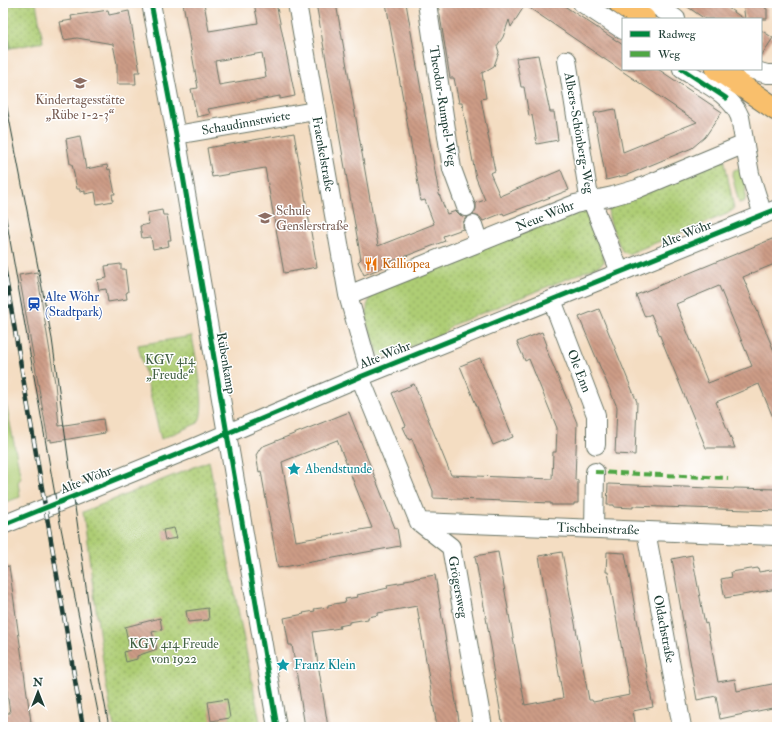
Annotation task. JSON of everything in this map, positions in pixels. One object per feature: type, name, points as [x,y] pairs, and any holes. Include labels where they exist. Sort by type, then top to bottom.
[{"type":"main road","points":[[620,3],[642,18]]},
{"type":"main road","points":[[718,70],[777,110]]},
{"type":"street","name":"Rübenkamp","points":[[151,3],[176,135],[277,727]]},
{"type":"street","name":"Fraenkelstraße","points":[[297,3],[348,295],[365,375]]},
{"type":"street","name":"Theodor-Rumpel-Weg","points":[[427,3],[452,169],[466,207]]},
{"type":"street","points":[[582,3],[622,29]]},
{"type":"street","points":[[653,3],[675,18]]},
{"type":"street","name":"Albers-Schönberg-Weg","points":[[566,60],[586,183],[591,200],[620,272]]},
{"type":"street","points":[[684,70],[726,98],[737,109],[740,117],[750,174],[770,212]]},
{"type":"street","name":"Schaudinnstwiete","points":[[176,135],[315,111]]},
{"type":"street","name":"Neue Wöhr","points":[[348,295],[575,204],[637,189],[745,144]]},
{"type":"street","name":"Alte Wöhr","points":[[3,525],[365,375],[770,212]]},
{"type":"street","points":[[473,225],[480,243]]},
{"type":"street","name":"Ole Enn","points":[[552,300],[596,416],[596,445]]},
{"type":"street","points":[[365,375],[419,522]]},
{"type":"street","points":[[594,529],[595,472]]},
{"type":"street","name":"Tischbeinstraße","points":[[419,522],[777,536]]},
{"type":"street","name":"Grögersweg","points":[[419,522],[451,546],[483,727]]},
{"type":"street","name":"Oldachstraße","points":[[646,531],[682,727]]},
{"type":"green space","points":[[3,3],[36,3],[43,42],[11,48],[3,12]]},
{"type":"green space","points":[[3,12],[11,48],[3,50]]},
{"type":"green space","points":[[724,158],[734,209],[727,214],[628,254],[622,251],[614,233],[608,213],[610,201]]},
{"type":"green space","points":[[744,167],[746,184],[745,201],[739,203],[732,175],[734,170]]},
{"type":"green space","points":[[584,209],[604,258],[604,262],[599,266],[452,325],[442,335],[380,358],[367,323],[367,306],[373,291]]},
{"type":"green space","name":"KGV 414 „Freude“","points":[[192,336],[200,381],[202,406],[201,416],[198,423],[161,439],[138,345]]},
{"type":"green space","points":[[3,389],[21,478],[18,482],[20,497],[3,503]]},
{"type":"green space","name":"KGV 414 Freude von 1922","points":[[209,461],[261,727],[114,727],[106,684],[83,512]]},
{"type":"building","points":[[183,3],[204,3],[209,31],[258,23],[254,3],[276,3],[295,96],[280,99],[280,96],[208,109],[210,114],[197,117],[191,89],[198,88]],"holes":[[[262,53],[266,77],[219,85],[215,61]]]},
{"type":"building","points":[[316,3],[336,3],[378,246],[434,224],[425,200],[421,201],[386,3],[406,3],[439,194],[447,214],[456,211],[460,215],[466,217],[463,223],[463,229],[443,236],[445,241],[383,265],[384,267],[364,275],[358,262],[361,259]]},
{"type":"building","points":[[438,3],[560,3],[622,44],[622,70],[659,70],[722,112],[705,137],[692,148],[627,175],[606,180],[594,113],[615,109],[623,152],[697,122],[525,5],[511,27],[509,20],[503,37],[497,46],[499,52],[494,66],[482,73],[486,98],[481,99],[495,171],[490,173],[500,196],[561,170],[569,190],[504,215],[503,213],[483,221],[480,217],[473,215],[476,209],[476,203],[485,200],[476,178],[462,103],[459,103],[454,78],[450,78]]},
{"type":"building","points":[[682,3],[721,3],[743,18],[704,18]]},
{"type":"building","points":[[743,3],[765,3],[765,8],[767,9],[767,19],[745,18]]},
{"type":"building","points":[[108,10],[109,15],[129,11],[140,72],[135,72],[136,84],[117,84],[117,64],[113,44],[77,38],[64,40],[60,22],[72,20],[71,16]]},
{"type":"building","points":[[762,31],[773,38],[762,54]]},
{"type":"building","points":[[538,55],[550,112],[554,112],[558,140],[537,144],[532,115],[529,116],[524,87],[521,87],[516,58]]},
{"type":"building","points":[[294,133],[317,267],[284,273],[265,168],[212,177],[207,148]]},
{"type":"building","points":[[80,136],[86,169],[107,165],[108,170],[110,169],[115,194],[112,194],[113,201],[97,204],[95,192],[85,194],[85,191],[80,192],[80,189],[77,189],[72,164],[70,164],[66,139]]},
{"type":"building","points":[[162,210],[163,215],[167,215],[171,240],[168,240],[169,246],[153,249],[151,237],[142,238],[140,226],[149,224],[147,213]]},
{"type":"building","points":[[777,237],[777,263],[743,277],[777,358],[777,427],[759,384],[716,402],[735,448],[706,448],[651,314],[645,317],[636,295]],"holes":[[[719,286],[752,366],[708,383],[676,304]]]},
{"type":"building","points":[[121,264],[121,269],[125,269],[128,292],[126,293],[127,299],[108,302],[106,289],[99,290],[97,280],[107,278],[105,266]]},
{"type":"building","points":[[37,272],[55,383],[59,426],[103,419],[105,433],[51,442],[51,439],[48,440],[19,275]]},
{"type":"building","points":[[599,309],[637,402],[635,455],[615,454],[617,407],[579,317]]},
{"type":"building","points":[[542,332],[547,345],[545,346],[577,423],[575,480],[578,480],[578,503],[574,503],[574,505],[551,505],[551,503],[433,498],[433,491],[412,439],[409,440],[403,427],[406,426],[392,393],[414,384],[451,475],[552,479],[553,452],[556,452],[557,428],[529,359],[525,361],[517,342]]},
{"type":"building","points":[[480,358],[513,437],[493,445],[460,366]]},
{"type":"building","points":[[349,412],[395,528],[397,528],[400,546],[278,568],[261,471],[259,472],[256,455],[261,447]],"holes":[[[337,440],[372,528],[296,541],[282,462]]]},
{"type":"building","points":[[608,484],[734,489],[777,489],[777,511],[633,506],[633,508],[614,507],[614,505],[607,505]]},
{"type":"building","points":[[174,528],[177,538],[165,540],[163,530]]},
{"type":"building","points":[[498,552],[525,705],[563,698],[539,556],[562,552],[589,700],[592,700],[593,702],[630,695],[608,572],[606,572],[607,552],[625,553],[653,707],[633,711],[636,727],[503,727],[491,657],[493,657],[475,556]]},
{"type":"building","points":[[692,555],[718,682],[735,679],[737,691],[777,683],[777,707],[720,719],[716,696],[697,700],[672,559]]},
{"type":"building","points":[[9,566],[31,722],[3,726],[3,713],[10,713],[3,664],[3,567]]},
{"type":"building","points":[[758,568],[759,572],[777,569],[777,589],[725,598],[721,579],[732,577],[731,572]]},
{"type":"building","points":[[435,575],[460,727],[437,727],[417,606],[378,613],[378,615],[368,617],[368,619],[349,622],[349,624],[339,626],[340,628],[313,632],[328,727],[305,727],[292,645],[289,645],[284,618],[315,611],[314,609],[328,607],[328,605],[346,602],[345,599],[358,597],[357,595],[388,588],[387,585],[405,582],[405,580]]},
{"type":"building","points":[[208,608],[209,620],[188,622],[186,611]]},
{"type":"building","points":[[160,618],[162,630],[152,632],[157,649],[137,656],[137,659],[126,662],[124,652],[130,650],[125,627]]},
{"type":"building","points":[[227,699],[230,718],[211,721],[208,702]]},
{"type":"tram line","points":[[3,87],[52,339],[93,638],[109,727]]},
{"type":"tram line","points":[[3,201],[60,523],[101,727]]},
{"type":"railway","points":[[3,261],[83,727]]},
{"type":"marked path","points":[[595,472],[728,478]]},
{"type":"cycle path","points":[[151,3],[176,135],[277,727]]},
{"type":"cycle path","points":[[684,70],[726,98]]},
{"type":"cycle path","points":[[3,525],[193,448],[360,377],[777,209]]},
{"type":"place","name":"Kindertagesstätte „Rübe 1-2-3“","points":[[80,83]]},
{"type":"place","name":"Schule Genslerstraße","points":[[265,218]]},
{"type":"place","name":"Kalliopea","points":[[371,264]]},
{"type":"place","name":"Alte Wöhr (Stadtpark)","points":[[34,304]]},
{"type":"place","name":"Abendstunde","points":[[294,469]]},
{"type":"place","name":"Franz Klein","points":[[283,665]]}]
